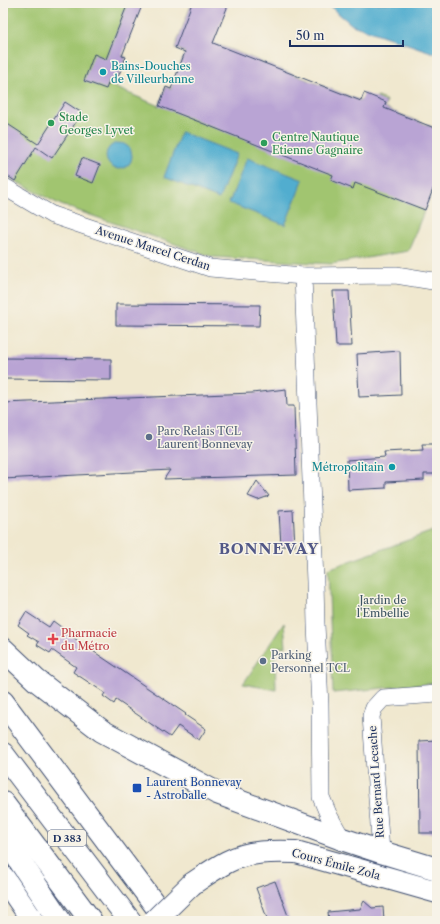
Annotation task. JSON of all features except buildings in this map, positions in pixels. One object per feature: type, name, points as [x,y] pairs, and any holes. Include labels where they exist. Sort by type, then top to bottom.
[{"type":"main road","name":"Cours Émile Zola","points":[[3,649],[36,680],[102,731],[217,793],[342,839],[437,869]]},
{"type":"main road","points":[[3,702],[167,921]]},
{"type":"main road","name":"D 383","points":[[3,754],[130,921]]},
{"type":"main road","name":"D 383","points":[[3,803],[91,921]]},
{"type":"main road","points":[[3,836],[60,921]]},
{"type":"main road","name":"Cours Émile Zola","points":[[154,921],[192,884],[228,861],[249,854],[273,850],[296,852],[437,892]]},
{"type":"main road","points":[[3,877],[33,921]]},
{"type":"main road","points":[[3,895],[19,921]]},
{"type":"street","name":"Avenue Marcel Cerdan","points":[[3,186],[52,215],[210,268],[303,276],[396,275],[436,283]]},
{"type":"street","points":[[303,276],[320,705],[321,797],[329,816],[342,839]]},
{"type":"street","name":"Rue Bernard Lecache","points":[[381,852],[371,716],[374,708],[383,698],[437,694]]},
{"type":"green space","name":"Centre Nautique Etienne Gagnaire","points":[[3,3],[128,3],[110,51],[126,57],[114,87],[159,106],[166,87],[171,89],[185,52],[175,48],[192,3],[213,43],[361,101],[378,97],[387,101],[384,108],[437,129],[437,184],[435,184],[408,251],[331,264],[213,257],[61,205],[15,181],[3,173]]},
{"type":"green space","name":"Jardin de l'Embellie","points":[[433,531],[437,562],[437,683],[333,693],[328,569]]},
{"type":"green space","points":[[284,623],[286,647],[275,647],[276,690],[243,684]]},
{"type":"water","points":[[326,3],[437,3],[437,54],[352,25]]},
{"type":"water","points":[[181,132],[237,154],[219,199],[164,177]]},
{"type":"water","points":[[119,143],[128,147],[132,156],[128,165],[119,169],[110,165],[106,156],[110,147]]},
{"type":"water","points":[[247,158],[303,180],[285,225],[229,203]]},
{"type":"place","name":"Bains-Douches de Villeurbanne","points":[[103,72]]},
{"type":"place","name":"Stade Georges Lyvet","points":[[51,123]]},
{"type":"place","name":"Centre Nautique Etienne Gagnaire","points":[[264,143]]},
{"type":"place","name":"Parc Relais TCL Laurent Bonnevay","points":[[149,437]]},
{"type":"place","name":"Métropolitain","points":[[392,467]]},
{"type":"place","name":"Pharmacie du Métro","points":[[53,639]]},
{"type":"place","name":"Parking Personnel TCL","points":[[263,661]]},
{"type":"place","name":"Laurent Bonnevay - Astroballe","points":[[137,788]]},
{"type":"district","name":"BONNEVAY","points":[[269,549]]}]
